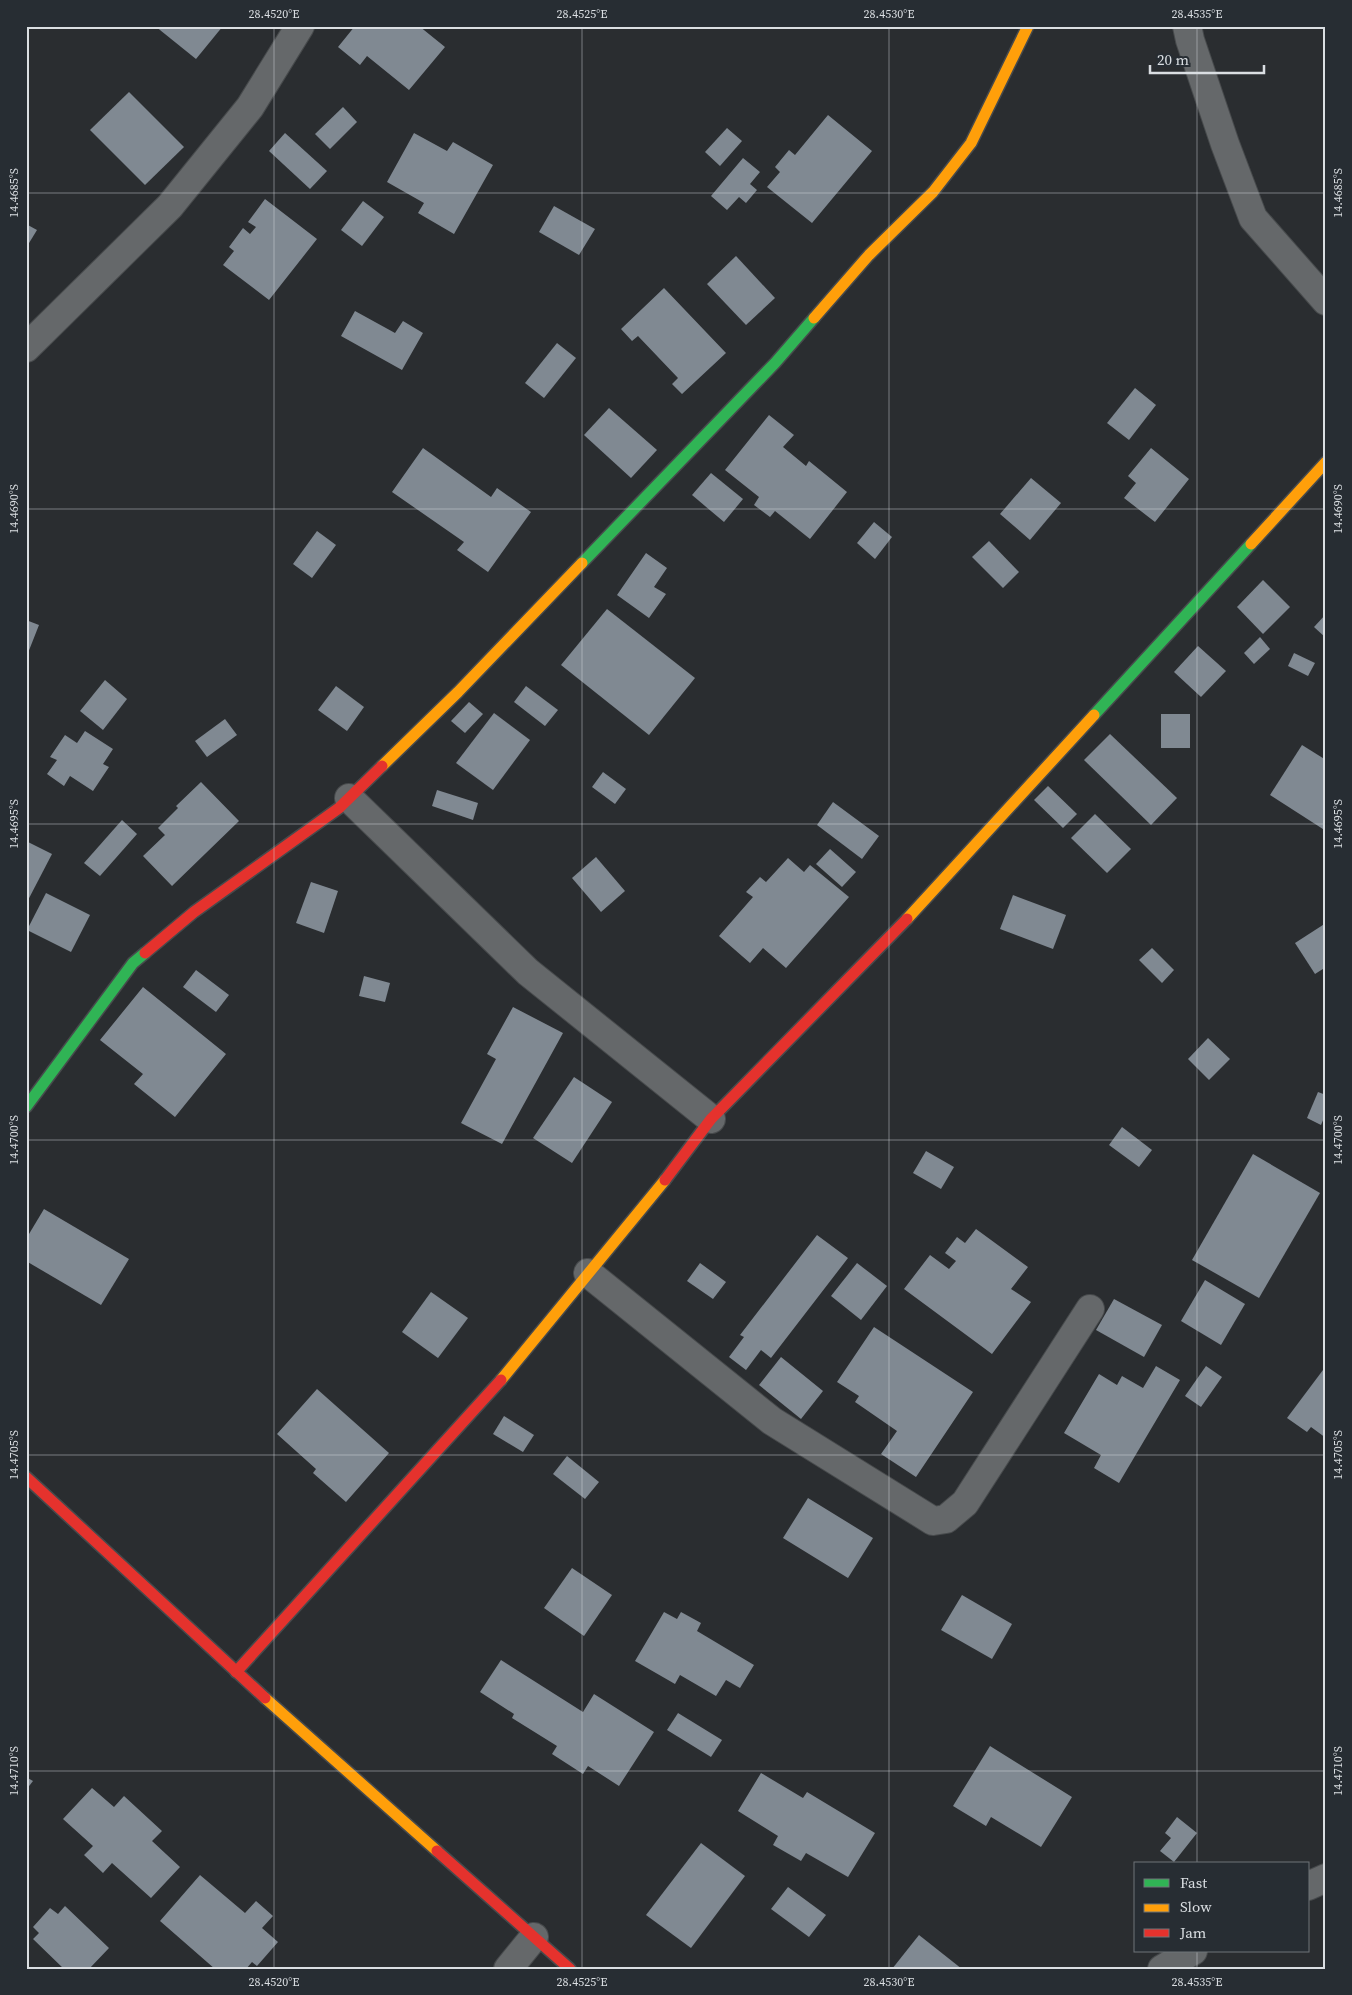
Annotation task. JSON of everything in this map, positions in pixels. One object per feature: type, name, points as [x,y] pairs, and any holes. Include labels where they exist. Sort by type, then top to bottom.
[{"type":"street","points":[[26,348],[170,206],[250,107],[300,26]]},
{"type":"street","points":[[26,1108],[134,963],[194,912],[339,808],[458,692],[775,363],[870,255],[933,192],[971,143],[1028,26]]},
{"type":"street","points":[[1187,26],[1222,134],[1253,218],[1326,301]]},
{"type":"street","points":[[236,1672],[491,1393],[676,1166],[711,1120],[916,909],[1326,462]]},
{"type":"street","points":[[349,798],[528,972],[711,1120]]},
{"type":"street","points":[[588,1274],[772,1421],[933,1521],[946,1519],[965,1502],[1090,1309]]},
{"type":"street","points":[[26,1477],[236,1672],[570,1969]]},
{"type":"street","points":[[1310,1885],[1326,1878]]},
{"type":"street","points":[[508,1969],[534,1937]]},
{"type":"street","points":[[1162,1969],[1191,1952]]},
{"type":"building","points":[[155,26],[223,26],[196,59]]},
{"type":"building","points":[[355,26],[419,26],[445,47],[409,90],[367,56],[360,65],[338,47]]},
{"type":"building","points":[[129,92],[184,147],[145,185],[90,130]]},
{"type":"building","points":[[343,107],[357,122],[330,149],[315,134]]},
{"type":"building","points":[[828,115],[872,151],[812,223],[767,187],[780,172],[775,167],[789,150],[795,155]]},
{"type":"building","points":[[727,128],[742,141],[720,166],[705,152]]},
{"type":"building","points":[[285,133],[327,171],[310,189],[269,151]]},
{"type":"building","points":[[414,133],[447,151],[453,142],[493,165],[454,234],[418,213],[424,203],[387,182]]},
{"type":"building","points":[[743,158],[760,172],[750,184],[757,190],[746,203],[739,197],[727,210],[711,196]]},
{"type":"building","points":[[265,199],[317,239],[269,300],[223,265],[234,251],[229,247],[243,228],[250,234],[256,227],[248,222]]},
{"type":"building","points":[[363,201],[384,217],[362,246],[341,230]]},
{"type":"building","points":[[554,206],[595,229],[579,255],[539,232]]},
{"type":"building","points":[[26,224],[37,230],[26,248]]},
{"type":"building","points":[[736,256],[775,298],[746,325],[707,284]]},
{"type":"building","points":[[664,288],[726,353],[682,394],[672,384],[678,378],[638,336],[632,341],[621,329]]},
{"type":"building","points":[[355,311],[395,333],[403,321],[423,333],[402,370],[341,336]]},
{"type":"building","points":[[557,343],[576,358],[544,398],[525,383]]},
{"type":"building","points":[[1135,388],[1156,405],[1129,440],[1107,423]]},
{"type":"building","points":[[609,408],[657,450],[631,478],[584,435]]},
{"type":"building","points":[[769,415],[794,435],[783,447],[806,466],[809,461],[847,492],[810,539],[775,511],[770,517],[754,505],[759,497],[725,470]]},
{"type":"building","points":[[423,448],[491,497],[497,488],[531,512],[488,572],[457,550],[464,542],[392,492]]},
{"type":"building","points":[[1151,448],[1189,479],[1155,522],[1124,498],[1136,483],[1128,476]]},
{"type":"building","points":[[711,473],[743,499],[724,522],[692,495]]},
{"type":"building","points":[[1031,478],[1061,503],[1030,540],[1000,514]]},
{"type":"building","points":[[874,522],[892,537],[875,559],[857,543]]},
{"type":"building","points":[[317,531],[336,545],[312,578],[293,564]]},
{"type":"building","points":[[989,541],[1019,572],[1003,588],[972,557]]},
{"type":"building","points":[[646,553],[667,568],[654,587],[666,594],[649,618],[617,595]]},
{"type":"building","points":[[1263,580],[1290,607],[1263,634],[1237,607]]},
{"type":"building","points":[[607,609],[695,678],[649,735],[561,665]]},
{"type":"building","points":[[1326,614],[1326,638],[1314,627]]},
{"type":"building","points":[[26,620],[39,625],[26,658]]},
{"type":"building","points":[[1260,637],[1270,649],[1254,664],[1244,653]]},
{"type":"building","points":[[1198,646],[1226,671],[1201,697],[1174,672]]},
{"type":"building","points":[[1294,653],[1315,663],[1308,676],[1288,666]]},
{"type":"building","points":[[105,680],[127,699],[103,730],[80,711]]},
{"type":"building","points":[[336,686],[364,707],[347,731],[318,710]]},
{"type":"building","points":[[526,686],[558,710],[545,726],[514,702]]},
{"type":"building","points":[[469,702],[483,714],[465,733],[451,721]]},
{"type":"building","points":[[494,713],[530,740],[493,790],[456,763]]},
{"type":"building","points":[[1161,714],[1190,714],[1190,748],[1161,748]]},
{"type":"building","points":[[225,719],[237,735],[207,757],[195,741]]},
{"type":"building","points":[[85,731],[113,749],[103,764],[109,767],[93,791],[70,776],[64,786],[47,774],[57,760],[50,757],[65,735],[77,743]]},
{"type":"building","points":[[1110,734],[1177,798],[1151,825],[1084,760]]},
{"type":"building","points":[[1302,745],[1326,760],[1326,831],[1270,795]]},
{"type":"building","points":[[603,772],[626,789],[615,804],[592,787]]},
{"type":"building","points":[[201,782],[239,821],[172,886],[143,856],[165,835],[158,828],[178,808],[176,806]]},
{"type":"building","points":[[1048,786],[1077,814],[1063,828],[1034,800]]},
{"type":"building","points":[[437,790],[478,803],[473,820],[432,806]]},
{"type":"building","points":[[833,802],[879,836],[862,859],[817,825]]},
{"type":"building","points":[[1095,814],[1131,849],[1107,873],[1071,838]]},
{"type":"building","points":[[122,820],[137,834],[100,876],[84,863]]},
{"type":"building","points":[[26,841],[52,854],[26,904]]},
{"type":"building","points":[[830,849],[856,872],[842,887],[816,864]]},
{"type":"building","points":[[596,857],[625,891],[601,912],[572,878]]},
{"type":"building","points":[[788,858],[804,872],[810,865],[849,897],[786,968],[763,948],[750,963],[719,936],[753,897],[746,892],[760,877],[766,882]]},
{"type":"building","points":[[311,882],[338,891],[324,933],[296,923]]},
{"type":"building","points":[[46,893],[90,915],[71,952],[27,930]]},
{"type":"building","points":[[1013,895],[1066,915],[1053,949],[1000,929]]},
{"type":"building","points":[[1326,923],[1326,967],[1315,974],[1295,943]]},
{"type":"building","points":[[1152,948],[1174,970],[1162,983],[1139,960]]},
{"type":"building","points":[[196,970],[229,995],[216,1012],[183,987]]},
{"type":"building","points":[[364,976],[390,983],[385,1002],[359,996]]},
{"type":"building","points":[[143,987],[226,1054],[175,1117],[134,1084],[143,1074],[100,1040]]},
{"type":"building","points":[[513,1007],[563,1033],[502,1144],[461,1123],[496,1059],[487,1054]]},
{"type":"building","points":[[1208,1038],[1230,1059],[1209,1080],[1188,1059]]},
{"type":"building","points":[[574,1077],[612,1102],[572,1163],[533,1138]]},
{"type":"building","points":[[1318,1092],[1326,1095],[1326,1113],[1321,1125],[1307,1118]]},
{"type":"building","points":[[1122,1127],[1152,1150],[1139,1167],[1109,1145]]},
{"type":"building","points":[[926,1151],[954,1167],[941,1189],[913,1173]]},
{"type":"building","points":[[1253,1154],[1320,1193],[1259,1298],[1192,1260]]},
{"type":"building","points":[[44,1209],[129,1259],[101,1305],[26,1261],[26,1239]]},
{"type":"building","points":[[976,1229],[1028,1267],[1011,1289],[1031,1302],[992,1354],[904,1289],[930,1255],[949,1269],[956,1261],[945,1253],[957,1237],[965,1243]]},
{"type":"building","points":[[817,1235],[848,1258],[771,1358],[761,1350],[746,1370],[729,1357],[744,1337],[740,1335]]},
{"type":"building","points":[[700,1263],[726,1282],[713,1299],[687,1281]]},
{"type":"building","points":[[857,1263],[887,1286],[861,1320],[831,1296]]},
{"type":"building","points":[[1205,1280],[1245,1304],[1221,1345],[1181,1321]]},
{"type":"building","points":[[431,1292],[468,1318],[438,1358],[402,1332]]},
{"type":"building","points":[[1114,1299],[1162,1325],[1144,1357],[1096,1330]]},
{"type":"building","points":[[874,1327],[973,1392],[916,1477],[881,1454],[897,1431],[855,1402],[859,1396],[837,1382]]},
{"type":"building","points":[[781,1357],[823,1391],[801,1419],[759,1385]]},
{"type":"building","points":[[1156,1366],[1180,1380],[1119,1483],[1094,1468],[1101,1455],[1064,1433],[1099,1374],[1117,1385],[1122,1376],[1143,1388]]},
{"type":"building","points":[[1206,1366],[1222,1377],[1201,1407],[1185,1396]]},
{"type":"building","points":[[1326,1366],[1326,1438],[1311,1427],[1307,1432],[1287,1418]]},
{"type":"building","points":[[317,1389],[389,1453],[346,1502],[313,1473],[316,1469],[277,1434]]},
{"type":"building","points":[[504,1416],[534,1435],[523,1452],[493,1434]]},
{"type":"building","points":[[567,1456],[599,1482],[585,1499],[553,1474]]},
{"type":"building","points":[[808,1498],[873,1538],[848,1578],[783,1538]]},
{"type":"building","points":[[572,1568],[612,1595],[584,1636],[544,1608]]},
{"type":"building","points":[[962,1595],[1012,1624],[992,1659],[941,1630]]},
{"type":"building","points":[[664,1612],[677,1619],[681,1612],[701,1623],[697,1631],[754,1665],[740,1688],[726,1680],[716,1696],[680,1675],[675,1684],[635,1661]]},
{"type":"building","points":[[501,1660],[583,1712],[594,1694],[654,1732],[619,1786],[588,1766],[583,1774],[552,1754],[557,1746],[512,1718],[514,1714],[480,1692]]},
{"type":"building","points":[[678,1713],[722,1740],[711,1757],[667,1730]]},
{"type":"building","points":[[990,1746],[1072,1797],[1041,1847],[991,1817],[986,1826],[953,1806]]},
{"type":"building","points":[[761,1773],[803,1798],[807,1792],[875,1833],[848,1877],[806,1853],[801,1861],[773,1845],[778,1836],[738,1811]]},
{"type":"building","points":[[26,1777],[33,1781],[26,1790]]},
{"type":"building","points":[[92,1788],[114,1807],[124,1796],[162,1831],[152,1841],[180,1867],[151,1898],[112,1863],[103,1873],[84,1855],[93,1846],[63,1819]]},
{"type":"building","points":[[1177,1817],[1197,1833],[1174,1862],[1160,1851],[1171,1838],[1165,1833]]},
{"type":"building","points":[[701,1843],[745,1876],[691,1948],[646,1915]]},
{"type":"building","points":[[200,1875],[245,1913],[256,1901],[273,1916],[262,1928],[278,1942],[257,1966],[252,1962],[246,1969],[215,1969],[160,1921]]},
{"type":"building","points":[[788,1887],[826,1915],[809,1937],[771,1909]]},
{"type":"building","points":[[65,1906],[109,1948],[89,1969],[64,1969],[33,1939],[39,1933],[33,1927],[50,1908],[58,1914]]},
{"type":"building","points":[[919,1935],[962,1969],[892,1969]]},
{"type":"traffic: fast","points":[[582,563],[775,363],[814,318]]},
{"type":"traffic: fast","points":[[1094,715],[1251,544]]},
{"type":"traffic: fast","points":[[26,1107],[133,963],[145,953]]},
{"type":"traffic: slow","points":[[814,318],[869,255],[933,192],[971,143],[1028,26]]},
{"type":"traffic: slow","points":[[1251,544],[1326,462]]},
{"type":"traffic: slow","points":[[382,766],[458,692],[582,563]]},
{"type":"traffic: slow","points":[[907,919],[1094,715]]},
{"type":"traffic: slow","points":[[501,1380],[665,1180]]},
{"type":"traffic: slow","points":[[265,1698],[437,1851]]},
{"type":"traffic: jam","points":[[145,953],[194,912],[339,808],[382,766]]},
{"type":"traffic: jam","points":[[665,1180],[711,1119],[907,919]]},
{"type":"traffic: jam","points":[[236,1672],[501,1380]]},
{"type":"traffic: jam","points":[[26,1477],[265,1698]]},
{"type":"traffic: jam","points":[[437,1851],[570,1969]]}]
